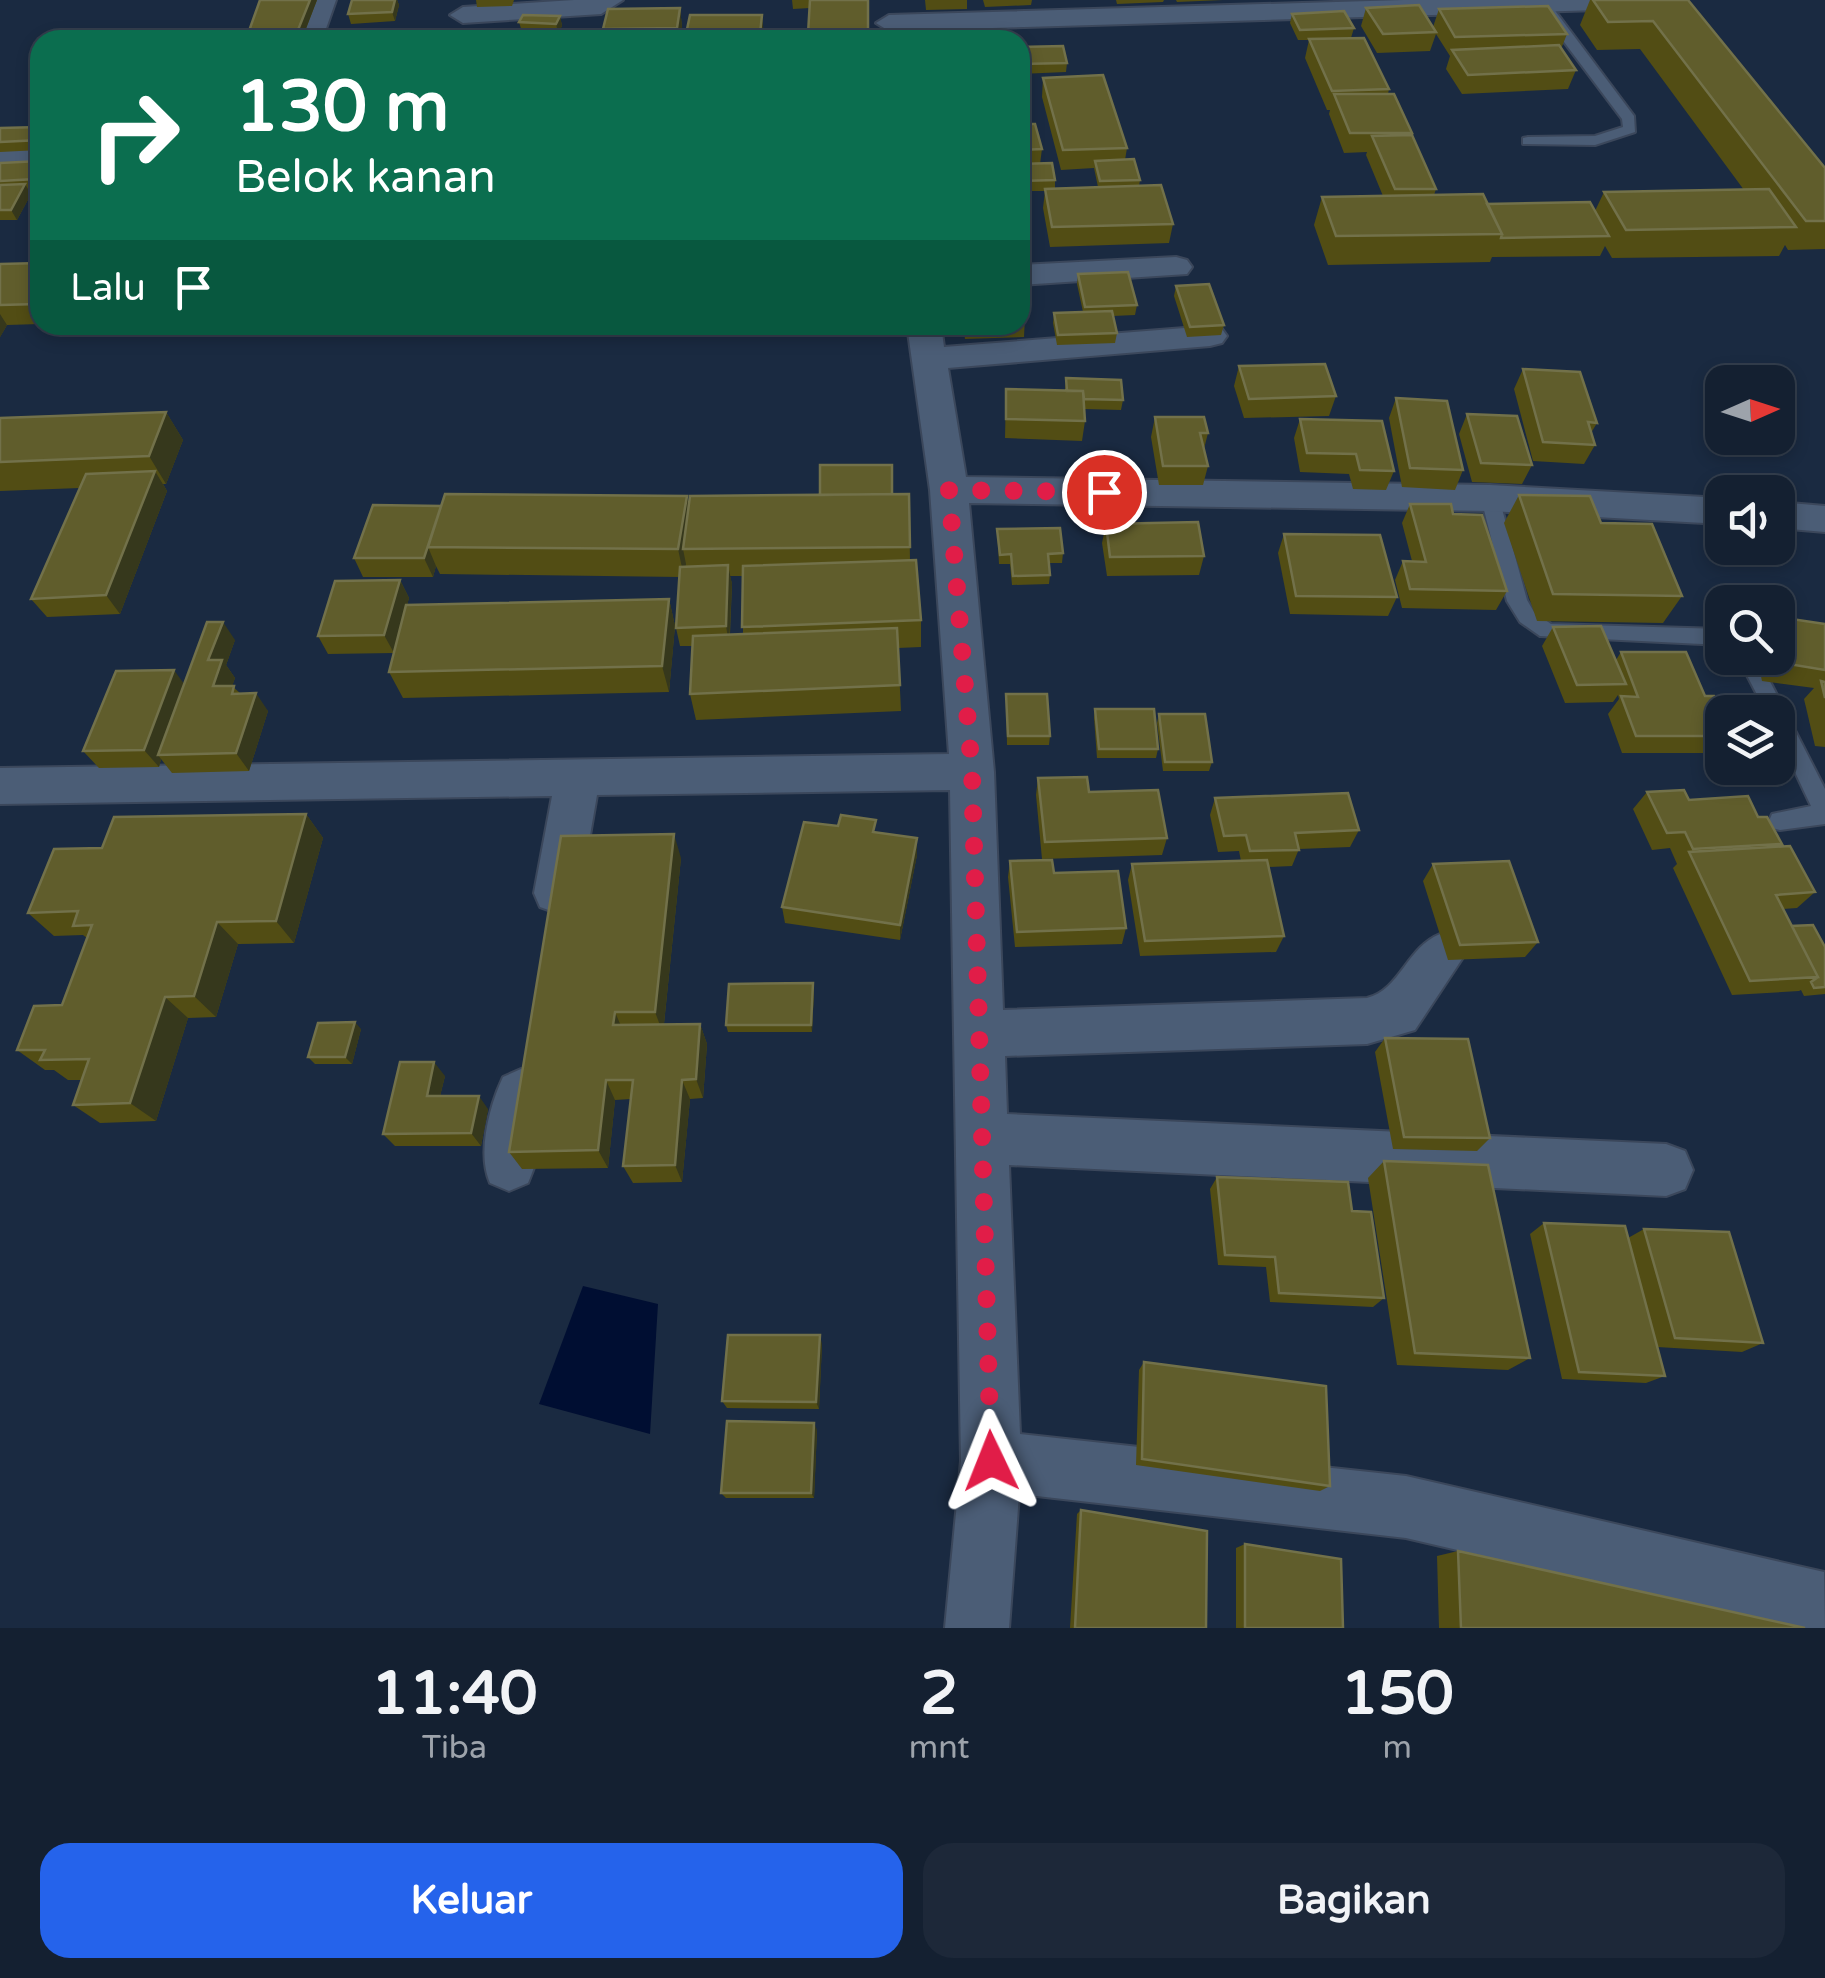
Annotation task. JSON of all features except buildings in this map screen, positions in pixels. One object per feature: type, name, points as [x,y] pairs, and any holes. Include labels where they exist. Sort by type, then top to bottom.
[{"type":"street","points":[[312,30],[323,0]]},
{"type":"street","points":[[462,18],[600,6],[610,0]]},
{"type":"street","points":[[889,21],[1039,9],[1666,0]]},
{"type":"street","points":[[0,154],[30,152]]},
{"type":"street","points":[[1030,274],[1176,267]]},
{"type":"street","points":[[977,1628],[991,1461],[972,772],[949,490],[926,342],[1210,336]]},
{"type":"street","points":[[949,490],[1490,498],[1705,509]]},
{"type":"street","points":[[1795,517],[1825,520]]},
{"type":"street","points":[[0,786],[972,772]]},
{"type":"street","points":[[550,932],[578,777]]},
{"type":"street","points":[[979,1034],[1368,1021],[1398,1014],[1440,956]]},
{"type":"street","points":[[509,1164],[530,1048]]},
{"type":"street","points":[[982,1138],[1666,1170]]},
{"type":"street","points":[[991,1461],[1406,1507],[1824,1604]]},
{"type":"lane","points":[[1528,141],[1592,139],[1623,134],[1630,129],[1629,119],[1560,2]]},
{"type":"lane","points":[[1490,498],[1517,601],[1527,616],[1547,632],[1705,637]]},
{"type":"lane","points":[[1780,821],[1820,816],[1822,806],[1795,751]]},
{"type":"water","points":[[583,1286],[658,1304],[650,1434],[539,1404]]},
{"type":"route","points":[[991,1461],[972,772],[949,490],[1104,492]]}]
